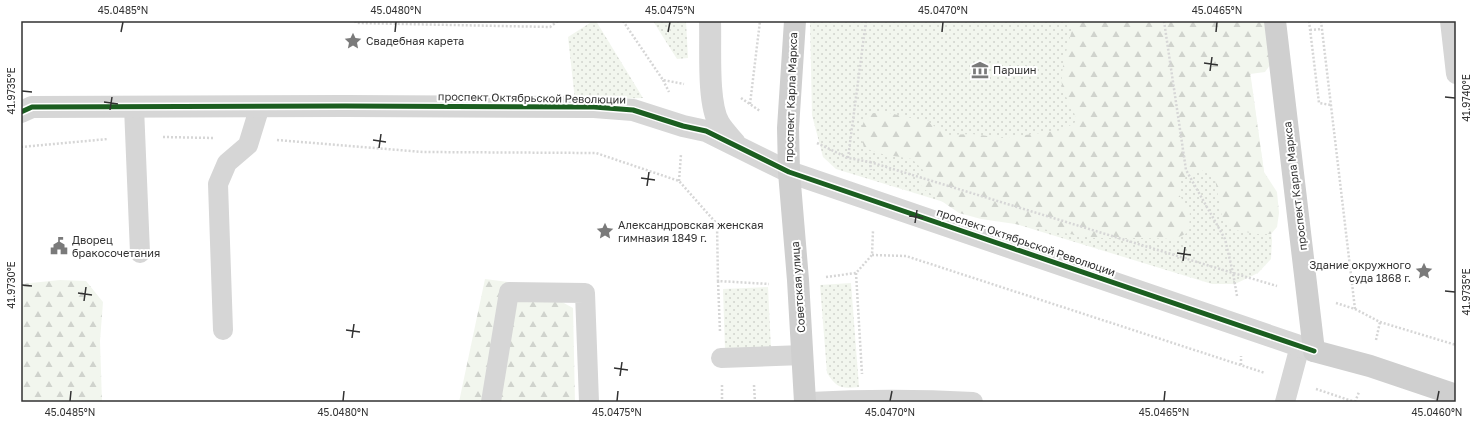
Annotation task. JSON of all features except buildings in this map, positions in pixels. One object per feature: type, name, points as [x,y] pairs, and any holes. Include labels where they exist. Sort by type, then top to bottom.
[{"type":"main road","name":"проспект Карла Маркса","points":[[789,172],[788,128],[795,21]]},
{"type":"main road","name":"проспект Карла Маркса","points":[[1275,21],[1307,348]]},
{"type":"main road","name":"Советская улица","points":[[789,172],[798,280],[805,402]]},
{"type":"main road","name":"проспект Октябрьской Революции","points":[[1307,348],[1370,366],[1456,396]]},
{"type":"street","points":[[710,21],[711,90],[713,105],[719,123],[739,148]]},
{"type":"street","name":"проспект Октябрьской Революции","points":[[21,112],[32,107],[260,106],[586,107],[634,110],[683,126],[706,131],[789,172],[1307,348]]},
{"type":"lane","points":[[1450,21],[1456,74]]},
{"type":"lane","points":[[223,330],[218,184],[227,163],[248,145],[260,106]]},
{"type":"lane","points":[[134,107],[134,137],[140,253]]},
{"type":"lane","points":[[491,402],[509,292],[585,293],[589,402]]},
{"type":"lane","points":[[1285,402],[1290,381],[1307,348]]},
{"type":"lane","points":[[721,358],[803,355]]},
{"type":"lane","points":[[810,402],[856,400],[930,400],[973,402]]},
{"type":"path","points":[[355,21],[356,23],[550,27],[558,21]]},
{"type":"path","points":[[623,21],[663,80],[711,90]]},
{"type":"path","points":[[750,104],[760,21]]},
{"type":"path","points":[[848,158],[866,21]]},
{"type":"path","points":[[870,162],[1233,273],[1225,239],[1186,170],[1164,21]]},
{"type":"path","points":[[1309,21],[1319,102],[1331,105]]},
{"type":"path","points":[[1321,21],[1355,309]]},
{"type":"path","points":[[1310,30],[1322,28]]},
{"type":"path","points":[[21,147],[134,137],[251,138],[423,152],[596,153],[679,181],[717,224],[718,281],[770,284]]},
{"type":"path","points":[[679,181],[681,163]]},
{"type":"path","points":[[872,255],[906,256],[1355,402]]},
{"type":"path","points":[[856,273],[856,400]]},
{"type":"green space","points":[[593,21],[596,21],[643,98],[575,100],[568,37]]},
{"type":"green space","points":[[653,21],[686,21],[688,58],[677,59]]},
{"type":"green space","points":[[810,21],[1243,21],[1272,240],[1271,259],[1258,273],[1235,284],[1212,284],[836,169],[823,157],[812,115]]},
{"type":"green space","points":[[1064,21],[1264,21],[1274,34],[1275,58],[1265,72],[1250,74],[1264,172],[1277,192],[1279,213],[1277,227],[1271,234],[1256,234],[1235,230],[1222,217],[1215,179],[1207,169],[1181,179],[1179,195],[1190,210],[1189,232],[1175,239],[1092,238],[981,219],[959,213],[921,187],[923,170],[912,159],[882,154],[864,148],[860,131],[867,114],[885,112],[928,122],[948,135],[972,134],[1003,138],[1063,130],[1077,121],[1062,86],[1063,65],[1072,30]]},
{"type":"green space","points":[[485,279],[531,285],[573,308],[575,402],[459,402]]},
{"type":"green space","points":[[60,280],[86,281],[103,302],[100,341],[102,402],[21,402],[21,284]]},
{"type":"green space","points":[[851,283],[859,387],[848,388],[837,385],[827,373],[820,285]]},
{"type":"green space","points":[[768,287],[771,349],[725,350],[723,289]]},
{"type":"cycle path","points":[[21,112],[32,107],[594,107],[633,110],[683,126],[706,131],[789,172],[1314,351]]},
{"type":"place","name":"Свадебная карета","points":[[353,41]]},
{"type":"place","name":"Паршин","points":[[980,70]]},
{"type":"place","name":"Александровская женская гимназия 1849 г.","points":[[605,231]]},
{"type":"place","name":"Дворец бракосочетания","points":[[59,246]]},
{"type":"place","name":"Здание окружного суда 1868 г.","points":[[1424,271]]}]
